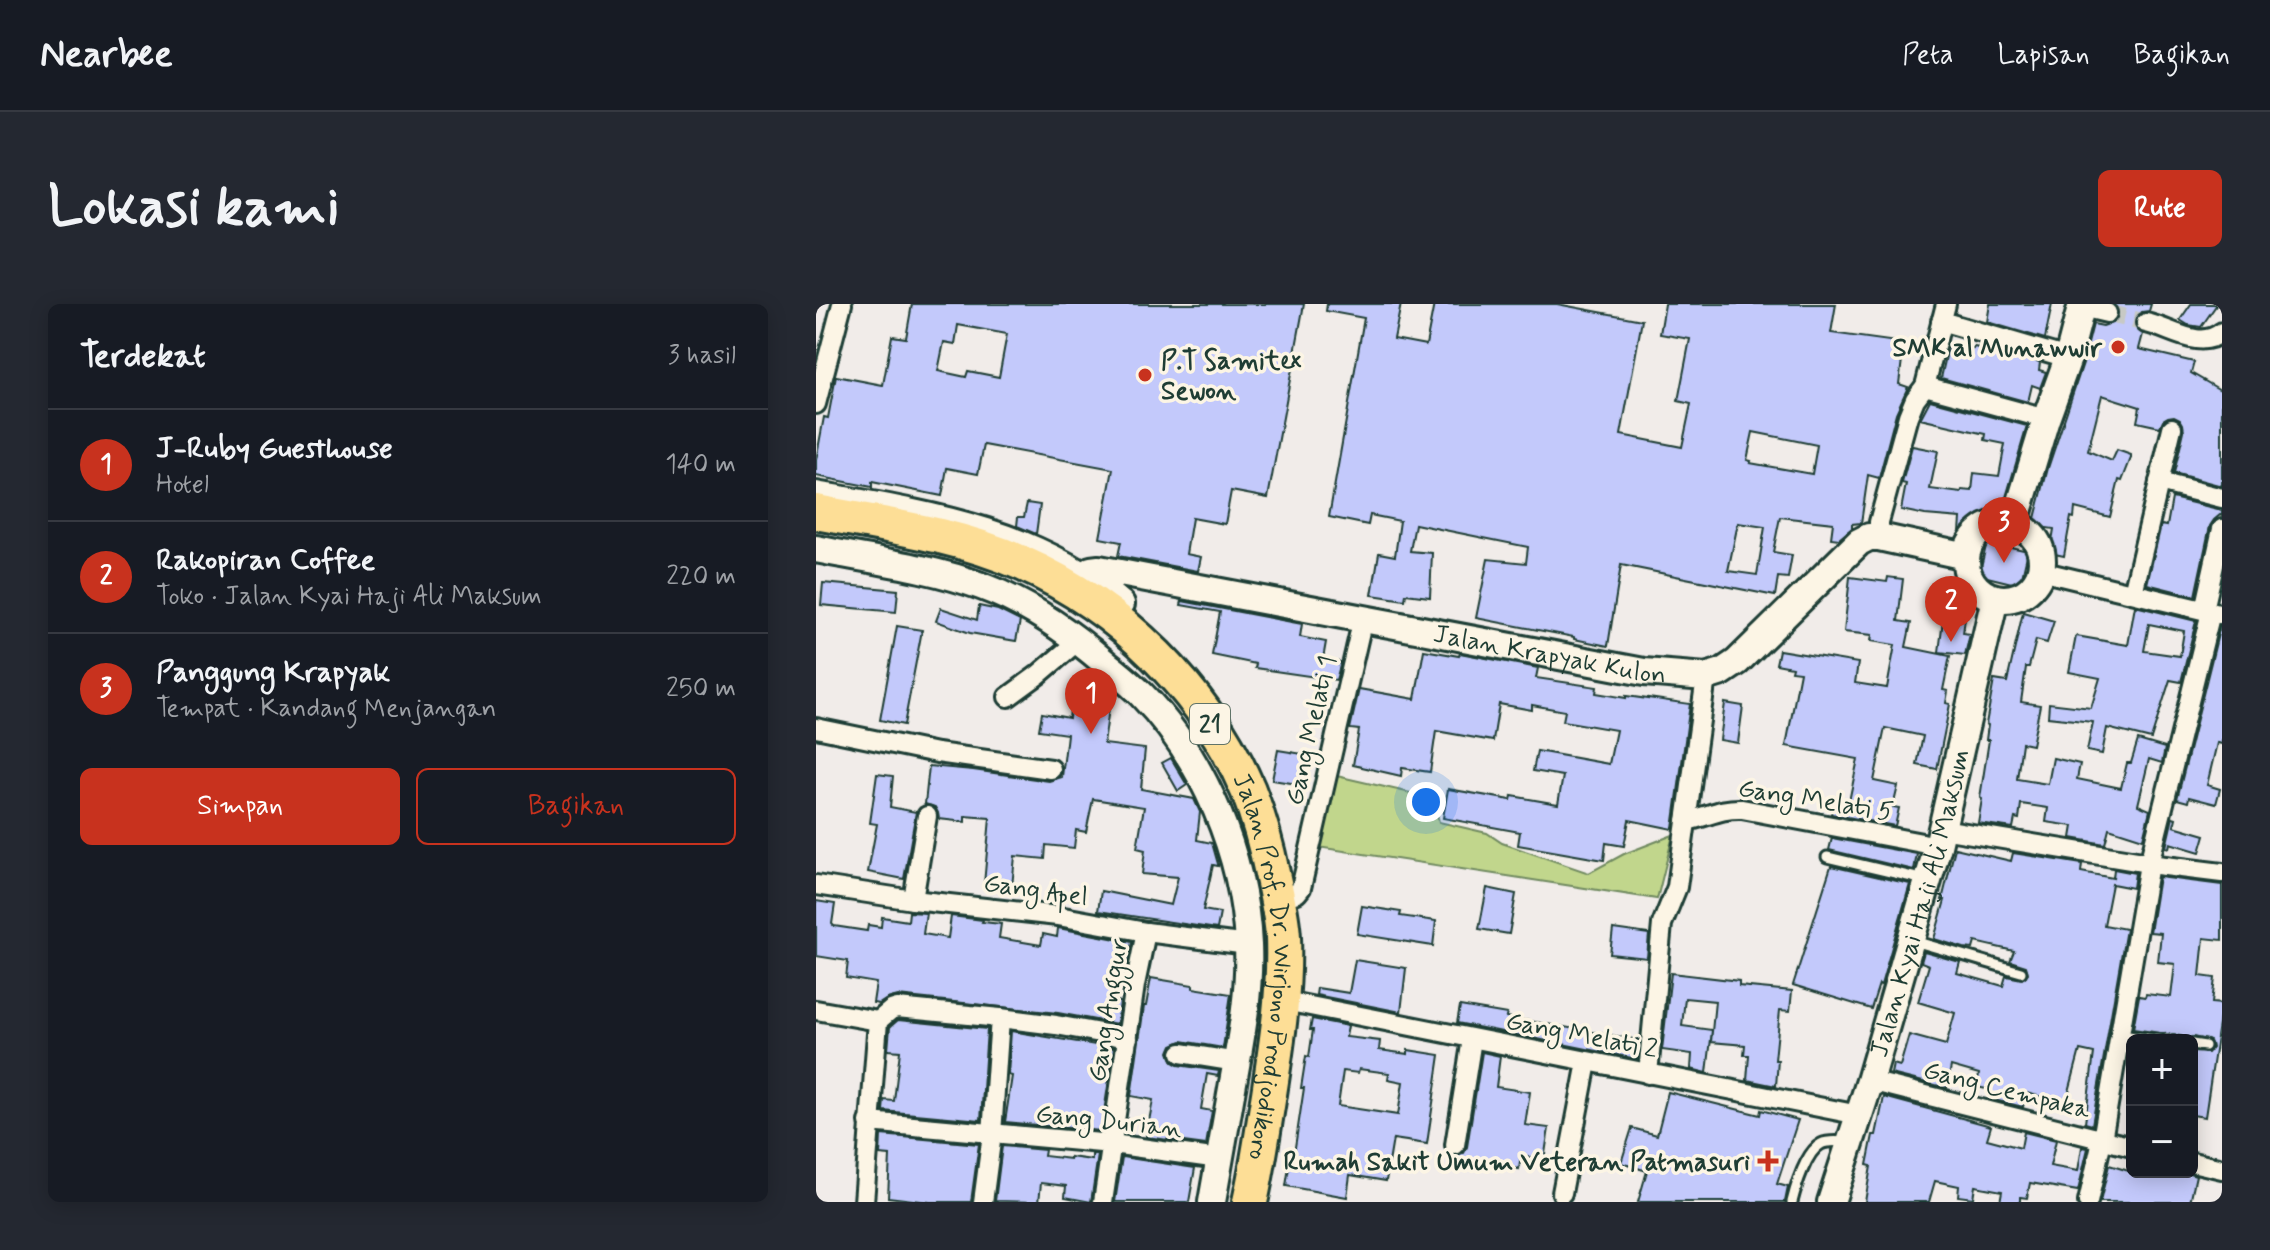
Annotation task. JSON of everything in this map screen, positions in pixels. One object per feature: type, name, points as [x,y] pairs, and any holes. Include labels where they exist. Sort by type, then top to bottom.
[{"type":"highway","name":"Jalan Prof. Dr. Wirjono Prodjodikoro","points":[[816,512],[962,542],[1021,563],[1066,585],[1098,606],[1139,640],[1198,706],[1235,765],[1252,801],[1271,869],[1283,936],[1282,1006],[1244,1180]]},
{"type":"highway","name":"21","points":[[816,533],[924,554],[1000,576],[1052,601],[1138,668],[1178,714],[1205,757],[1237,816],[1247,846],[1261,930],[1264,971],[1244,1180],[1226,1202]]},
{"type":"street","points":[[816,404],[842,304]]},
{"type":"street","points":[[2014,525],[2046,419],[2090,308]]},
{"type":"street","points":[[1966,556],[1879,537],[1879,522],[1908,416],[1925,386],[1944,313],[2068,358]]},
{"type":"street","points":[[2146,323],[2195,340],[2215,338],[2222,332]]},
{"type":"street","points":[[1925,386],[2046,419]]},
{"type":"street","points":[[2133,593],[2172,428]]},
{"type":"street","points":[[2159,482],[2222,498]]},
{"type":"street","points":[[816,495],[928,515],[990,532],[1084,576],[1109,594],[1160,641],[1215,705],[1247,757],[1278,835],[1291,895],[1296,927],[1295,1003],[1244,1180],[1212,1202]]},
{"type":"street","points":[[1995,524],[2014,525],[2027,531],[2036,542],[2042,561],[2033,586],[2012,599],[1995,598],[1980,591],[1970,579],[1966,556],[1973,539],[1987,527],[1995,524]]},
{"type":"street","points":[[2088,1202],[2102,1140],[2149,864],[2212,612],[2222,529]]},
{"type":"street","name":"Jalan Krapyak Kulon","points":[[1084,576],[1091,570],[1099,569],[1704,685],[1737,662],[1859,542],[1869,537],[1879,537]]},
{"type":"street","points":[[816,549],[929,571],[980,586],[1019,602],[1079,640],[1140,693],[1162,718],[1205,785],[1218,812],[1241,889],[1248,945],[1246,1013],[1237,1062],[1244,1180]]},
{"type":"street","points":[[2040,571],[2212,612]]},
{"type":"street","name":"Jalan Kyai Haji Ali Maksum","points":[[1831,1202],[1870,1081],[1940,838],[1995,598]]},
{"type":"street","name":"Gang Melati 1","points":[[1291,895],[1301,888],[1363,618]]},
{"type":"street","points":[[1008,697],[1079,640]]},
{"type":"street","points":[[1648,1074],[1662,924],[1677,887],[1704,685]]},
{"type":"street","points":[[816,728],[937,753],[1051,769]]},
{"type":"street","name":"Gang Melati 5","points":[[1686,821],[1717,810],[1742,809],[1940,838],[2222,873]]},
{"type":"street","points":[[913,900],[927,816]]},
{"type":"street","name":"Gang Apel","points":[[816,885],[913,900],[1058,916],[1146,932],[1248,945]]},
{"type":"street","name":"Gang Anggur","points":[[1103,1202],[1146,932]]},
{"type":"street","name":"Gang Melati 2","points":[[1295,1003],[1859,1115]]},
{"type":"street","points":[[864,1202],[878,1021],[891,1010],[897,1008],[1000,1018],[1128,1038]]},
{"type":"street","points":[[816,1010],[878,1021]]},
{"type":"street","points":[[983,1202],[992,1134],[1000,1018]]},
{"type":"street","points":[[1455,1145],[1472,1039]]},
{"type":"street","points":[[1181,1053],[1237,1062]]},
{"type":"street","points":[[1562,1193],[1587,1062]]},
{"type":"street","name":"Gang Cempaka","points":[[1870,1081],[2126,1146]]},
{"type":"street","name":"Gang Durian","points":[[869,1122],[1112,1144],[1244,1180]]},
{"type":"street","points":[[2198,1163],[2222,1169]]},
{"type":"lane","points":[[1827,857],[1928,880]]},
{"type":"lane","points":[[1910,940],[2021,972]]},
{"type":"lane","points":[[2120,1035],[2126,1036]]},
{"type":"lane","points":[[2198,1045],[2205,1046]]},
{"type":"lane","points":[[1792,1202],[1812,1151],[1828,1142],[1850,1142]]},
{"type":"green space","points":[[1328,774],[1433,798],[1439,822],[1487,833],[1502,843],[1589,873],[1624,854],[1673,835],[1657,899],[1311,846]]},
{"type":"building","name":"P.T Samitex Sewon","points":[[912,304],[1304,304],[1268,498],[1231,491],[1225,524],[1192,518],[1186,554],[1201,557],[1198,571],[1118,556],[1121,542],[1100,538],[1113,469],[984,445],[978,474],[947,468],[942,496],[872,482],[872,487],[816,476],[824,417],[828,418],[836,376],[883,385],[892,336],[906,338]],"holes":[[[958,325],[1007,334],[999,377],[968,371],[966,377],[938,371],[944,342],[955,344]]]},
{"type":"building","points":[[1327,304],[1401,304],[1394,339],[1426,345],[1434,304],[1557,304],[1642,320],[1621,435],[1682,447],[1691,404],[1678,401],[1690,339],[1660,334],[1665,304],[1836,304],[1831,333],[1904,343],[1899,384],[1908,387],[1896,413],[1879,478],[1868,475],[1861,523],[1852,524],[1852,528],[1839,539],[1831,538],[1833,523],[1780,517],[1773,552],[1792,555],[1788,578],[1778,577],[1775,596],[1621,565],[1608,646],[1476,618],[1488,559],[1526,563],[1528,547],[1415,524],[1410,551],[1432,553],[1430,597],[1406,594],[1405,600],[1372,595],[1379,553],[1395,556],[1400,521],[1370,515],[1368,525],[1329,517],[1364,318],[1326,311]],"holes":[[[1753,432],[1817,445],[1812,474],[1750,463],[1747,460]],[[1738,523],[1765,527],[1757,575],[1728,571]]]},
{"type":"building","points":[[1990,304],[2052,304],[2045,339],[1987,322]]},
{"type":"building","points":[[2115,304],[2151,304],[2149,311],[2142,312],[2135,319],[2135,327],[2143,334],[2139,349],[2194,362],[2191,373],[2222,391],[2222,486],[2174,473],[2184,431],[2180,419],[2168,417],[2160,427],[2137,422],[2140,407],[2102,395],[2088,451],[2112,461],[2117,450],[2131,455],[2131,458],[2122,481],[2119,480],[2110,517],[2075,508],[2064,556],[2050,553],[2054,529],[2033,526],[2048,468],[2093,324],[2103,326],[2115,322],[2119,315]]},
{"type":"building","points":[[2191,304],[2217,304],[2201,327],[2180,320]]},
{"type":"building","points":[[1949,343],[1973,349],[1980,345],[2040,362],[2039,370],[2046,372],[2040,388],[2032,385],[2028,402],[1941,378]]},
{"type":"building","points":[[1930,400],[2027,426],[1999,521],[1999,529],[2007,539],[2006,546],[2028,551],[2020,585],[1979,575],[1989,534],[1960,532],[1961,518],[1901,510],[1906,484],[1902,483],[1912,446],[1938,451],[1930,489],[1961,493],[1962,490],[1972,491],[1974,473],[1999,476],[2005,444],[1985,440],[1986,434],[1920,419]]},
{"type":"building","points":[[2172,498],[2222,510],[2222,516],[2210,526],[2195,596],[2147,584],[2161,525],[2167,526]]},
{"type":"building","points":[[1027,503],[1040,505],[1036,534],[1017,526],[1018,517],[1024,517]]},
{"type":"building","points":[[1850,577],[1887,582],[1888,577],[1903,579],[1898,621],[1911,623],[1906,647],[1950,656],[1943,690],[1948,691],[1946,703],[1950,704],[1937,769],[1917,765],[1923,736],[1885,728],[1874,781],[1898,786],[1893,807],[1899,808],[1895,826],[1831,814],[1833,803],[1848,806],[1858,759],[1786,746],[1800,672],[1776,664],[1779,650],[1858,663],[1855,683],[1887,688],[1895,645],[1871,641],[1872,635],[1844,632]]},
{"type":"building","points":[[823,583],[898,590],[896,612],[821,605]]},
{"type":"building","points":[[1943,592],[1968,596],[1963,633],[1970,634],[1965,655],[1939,652]]},
{"type":"building","points":[[1182,601],[1302,624],[1300,637],[1326,642],[1323,659],[1341,662],[1336,680],[1255,668],[1256,664],[1212,655],[1220,612],[1181,605]]},
{"type":"building","points":[[979,606],[998,610],[1020,621],[1016,641],[970,633],[936,621],[941,608],[977,620]]},
{"type":"building","points":[[2135,606],[2196,621],[2181,682],[2170,680],[2151,739],[2107,728],[2102,754],[2087,751],[2093,722],[2048,717],[2049,703],[2091,708],[2100,678],[2069,672],[2076,636],[2128,645]],"holes":[[[2149,624],[2184,631],[2180,656],[2144,651]]]},
{"type":"building","points":[[2023,612],[2054,621],[2047,643],[2036,640],[2029,667],[2026,667],[2021,702],[2040,705],[2032,745],[2022,743],[2017,779],[2048,784],[2053,758],[2080,764],[2077,779],[2121,788],[2127,763],[2131,763],[2138,740],[2165,748],[2162,763],[2149,759],[2138,805],[2150,810],[2143,839],[2109,828],[2105,844],[2071,838],[2073,826],[2046,822],[2048,808],[2021,804],[2019,819],[2015,818],[2013,828],[1978,823],[1989,740],[1986,740],[1986,724],[1994,680],[2007,682]]},
{"type":"building","points":[[897,626],[922,630],[904,725],[880,720]]},
{"type":"building","points":[[2220,626],[2222,744],[2217,743],[2207,785],[2220,789],[2216,804],[2189,797],[2188,802],[2177,799]]},
{"type":"building","points":[[1424,650],[1459,656],[1460,653],[1538,668],[1536,678],[1597,687],[1596,693],[1690,704],[1673,829],[1629,820],[1624,846],[1606,843],[1604,860],[1518,845],[1520,832],[1443,818],[1448,789],[1558,804],[1563,776],[1533,771],[1537,751],[1609,764],[1616,730],[1563,721],[1565,711],[1532,705],[1532,710],[1499,704],[1493,741],[1436,731],[1430,772],[1402,768],[1401,776],[1353,765],[1359,730],[1350,729],[1359,689],[1415,699]]},
{"type":"building","points":[[1071,703],[1109,708],[1104,744],[1145,749],[1141,789],[1194,799],[1200,812],[1197,840],[1212,843],[1218,864],[1213,865],[1203,910],[1220,913],[1217,929],[1098,911],[1101,891],[1171,905],[1178,877],[1142,874],[1145,850],[1137,848],[1144,807],[1093,799],[1086,832],[1076,830],[1074,848],[1046,845],[1045,859],[1015,856],[1012,887],[984,884],[990,818],[965,816],[965,822],[939,819],[935,807],[925,804],[929,766],[1049,781],[1062,777],[1067,734],[1039,730],[1042,713],[1069,718]]},
{"type":"building","points":[[1725,703],[1743,706],[1738,743],[1720,740]]},
{"type":"building","points":[[1278,750],[1309,755],[1304,785],[1272,780]]},
{"type":"building","points":[[1171,758],[1187,785],[1178,791],[1162,763]]},
{"type":"building","points":[[877,774],[893,776],[890,807],[916,812],[904,879],[868,872],[877,824],[870,823]]},
{"type":"building","points":[[2173,817],[2176,818],[2174,826],[2205,835],[2200,852],[2170,843],[2169,848],[2166,847]]},
{"type":"building","points":[[1832,838],[1917,854],[1914,870],[1829,850]]},
{"type":"building","points":[[1955,848],[2011,861],[2013,853],[2082,864],[2081,872],[2113,878],[2114,869],[2135,873],[2133,888],[2112,884],[2104,925],[2126,929],[2092,1125],[2085,1123],[2094,1053],[2080,1050],[2066,1103],[2026,1093],[2023,1107],[1990,1099],[1991,1090],[1977,1087],[1979,1074],[1951,1066],[1947,1088],[1891,1074],[1893,1064],[1900,1066],[1909,1035],[1946,1045],[1955,1013],[1918,1002],[1929,965],[1921,962],[1924,952],[1960,962],[1957,973],[2003,986],[2006,976],[2022,979],[2028,973],[2026,966],[2010,961],[2014,951],[1975,942],[1973,949],[1964,948],[1934,939]]},
{"type":"building","points":[[1831,866],[1910,884],[1871,1009],[1793,985]]},
{"type":"building","points":[[2159,877],[2222,885],[2222,940],[2204,938],[2200,976],[2215,978],[2212,1003],[2222,1004],[2205,1117],[2198,1116],[2198,1052],[2208,1053],[2212,1048],[2210,1041],[2198,1038],[2198,1034],[2133,1029],[2139,996],[2171,997],[2175,964],[2158,962],[2161,933],[2150,932]]},
{"type":"building","points":[[1487,888],[1516,894],[1509,934],[1479,929]]},
{"type":"building","points":[[816,901],[835,904],[834,926],[867,931],[868,925],[881,927],[882,917],[908,921],[909,912],[926,913],[923,934],[948,938],[951,916],[1001,924],[999,938],[1041,945],[1043,934],[1057,937],[1058,928],[1132,942],[1128,962],[1123,961],[1117,1024],[1058,1013],[898,996],[879,1004],[873,1003],[876,983],[846,978],[848,961],[816,956]]},
{"type":"building","points":[[1362,906],[1436,921],[1433,946],[1357,934]]},
{"type":"building","points":[[1613,929],[1649,934],[1647,958],[1610,954]]},
{"type":"building","points":[[1355,960],[1406,968],[1401,1012],[1316,995],[1317,988],[1349,993]]},
{"type":"building","points":[[1671,973],[1739,981],[1739,986],[1792,991],[1790,1011],[1780,1010],[1776,1086],[1747,1080],[1749,1055],[1744,1055],[1745,1045],[1711,1042],[1715,1001],[1685,998],[1682,1026],[1712,1030],[1707,1073],[1691,1069],[1692,1054],[1662,1050]]},
{"type":"building","points":[[1151,978],[1231,994],[1223,1048],[1182,1041],[1172,1045],[1169,1052],[1173,1062],[1178,1065],[1219,1071],[1218,1076],[1207,1074],[1201,1109],[1212,1111],[1206,1145],[1146,1137],[1153,1100],[1131,1096]]},
{"type":"building","points":[[1460,1006],[1639,1040],[1637,1059],[1457,1023]]},
{"type":"building","points":[[1312,1019],[1348,1026],[1346,1037],[1380,1041],[1379,1050],[1440,1055],[1427,1144],[1393,1139],[1386,1181],[1350,1175],[1347,1197],[1286,1186],[1289,1167],[1292,1167],[1306,1056],[1309,1057],[1313,1030],[1310,1030]],"holes":[[[1359,1069],[1389,1073],[1388,1079],[1403,1082],[1398,1115],[1338,1106],[1343,1071],[1358,1073]]]},
{"type":"building","points":[[898,1020],[987,1029],[981,1120],[883,1111],[884,1100],[894,1101],[900,1051],[888,1050],[890,1027]]},
{"type":"building","points":[[1011,1031],[1114,1048],[1101,1131],[1005,1122],[1012,1076],[1008,1075]]},
{"type":"building","points":[[1482,1052],[1500,1056],[1496,1087],[1530,1092],[1525,1125],[1549,1128],[1544,1160],[1521,1156],[1519,1169],[1456,1160],[1467,1147]]},
{"type":"building","points":[[1668,1092],[1760,1115],[1761,1110],[1798,1120],[1777,1184],[1788,1187],[1785,1202],[1638,1202],[1647,1171],[1621,1163],[1632,1128],[1657,1135]]},
{"type":"building","points":[[1884,1097],[1991,1126],[1987,1139],[2021,1148],[2024,1132],[2056,1140],[2050,1166],[2078,1171],[2082,1147],[2088,1148],[2078,1191],[2030,1183],[2027,1198],[2020,1197],[2020,1202],[2000,1202],[2002,1191],[1975,1186],[1973,1198],[1958,1196],[1959,1186],[1935,1181],[1929,1202],[1865,1202],[1871,1166],[1867,1165]]},
{"type":"building","points":[[881,1135],[979,1144],[971,1202],[930,1202],[888,1197],[890,1156],[880,1155]]},
{"type":"building","points":[[1002,1146],[1045,1150],[1044,1156],[1070,1159],[1092,1160],[1092,1154],[1098,1155],[1091,1202],[1065,1197],[1066,1186],[1041,1183],[1039,1202],[995,1201]]},
{"type":"building","points":[[1122,1157],[1195,1168],[1189,1202],[1115,1202]]},
{"type":"building","points":[[2109,1165],[2126,1170],[2126,1178],[2195,1178],[2190,1202],[2100,1202]]},
{"type":"tunnel","points":[[2107,313],[2146,323]]},
{"type":"place","name":"SMK al Munawwir","points":[[2118,347]]},
{"type":"place","name":"P.T Samitex Sewon","points":[[1145,375]]},
{"type":"place","name":"Panggung Krapyak","points":[[2004,563]]},
{"type":"place","name":"Rakopiran Coffee","points":[[1951,642]]},
{"type":"place","name":"J-Ruby Guesthouse","points":[[1091,734]]},
{"type":"place","name":"Rumah Sakit Umum Veteran Patmasuri","points":[[1768,1161]]}]
